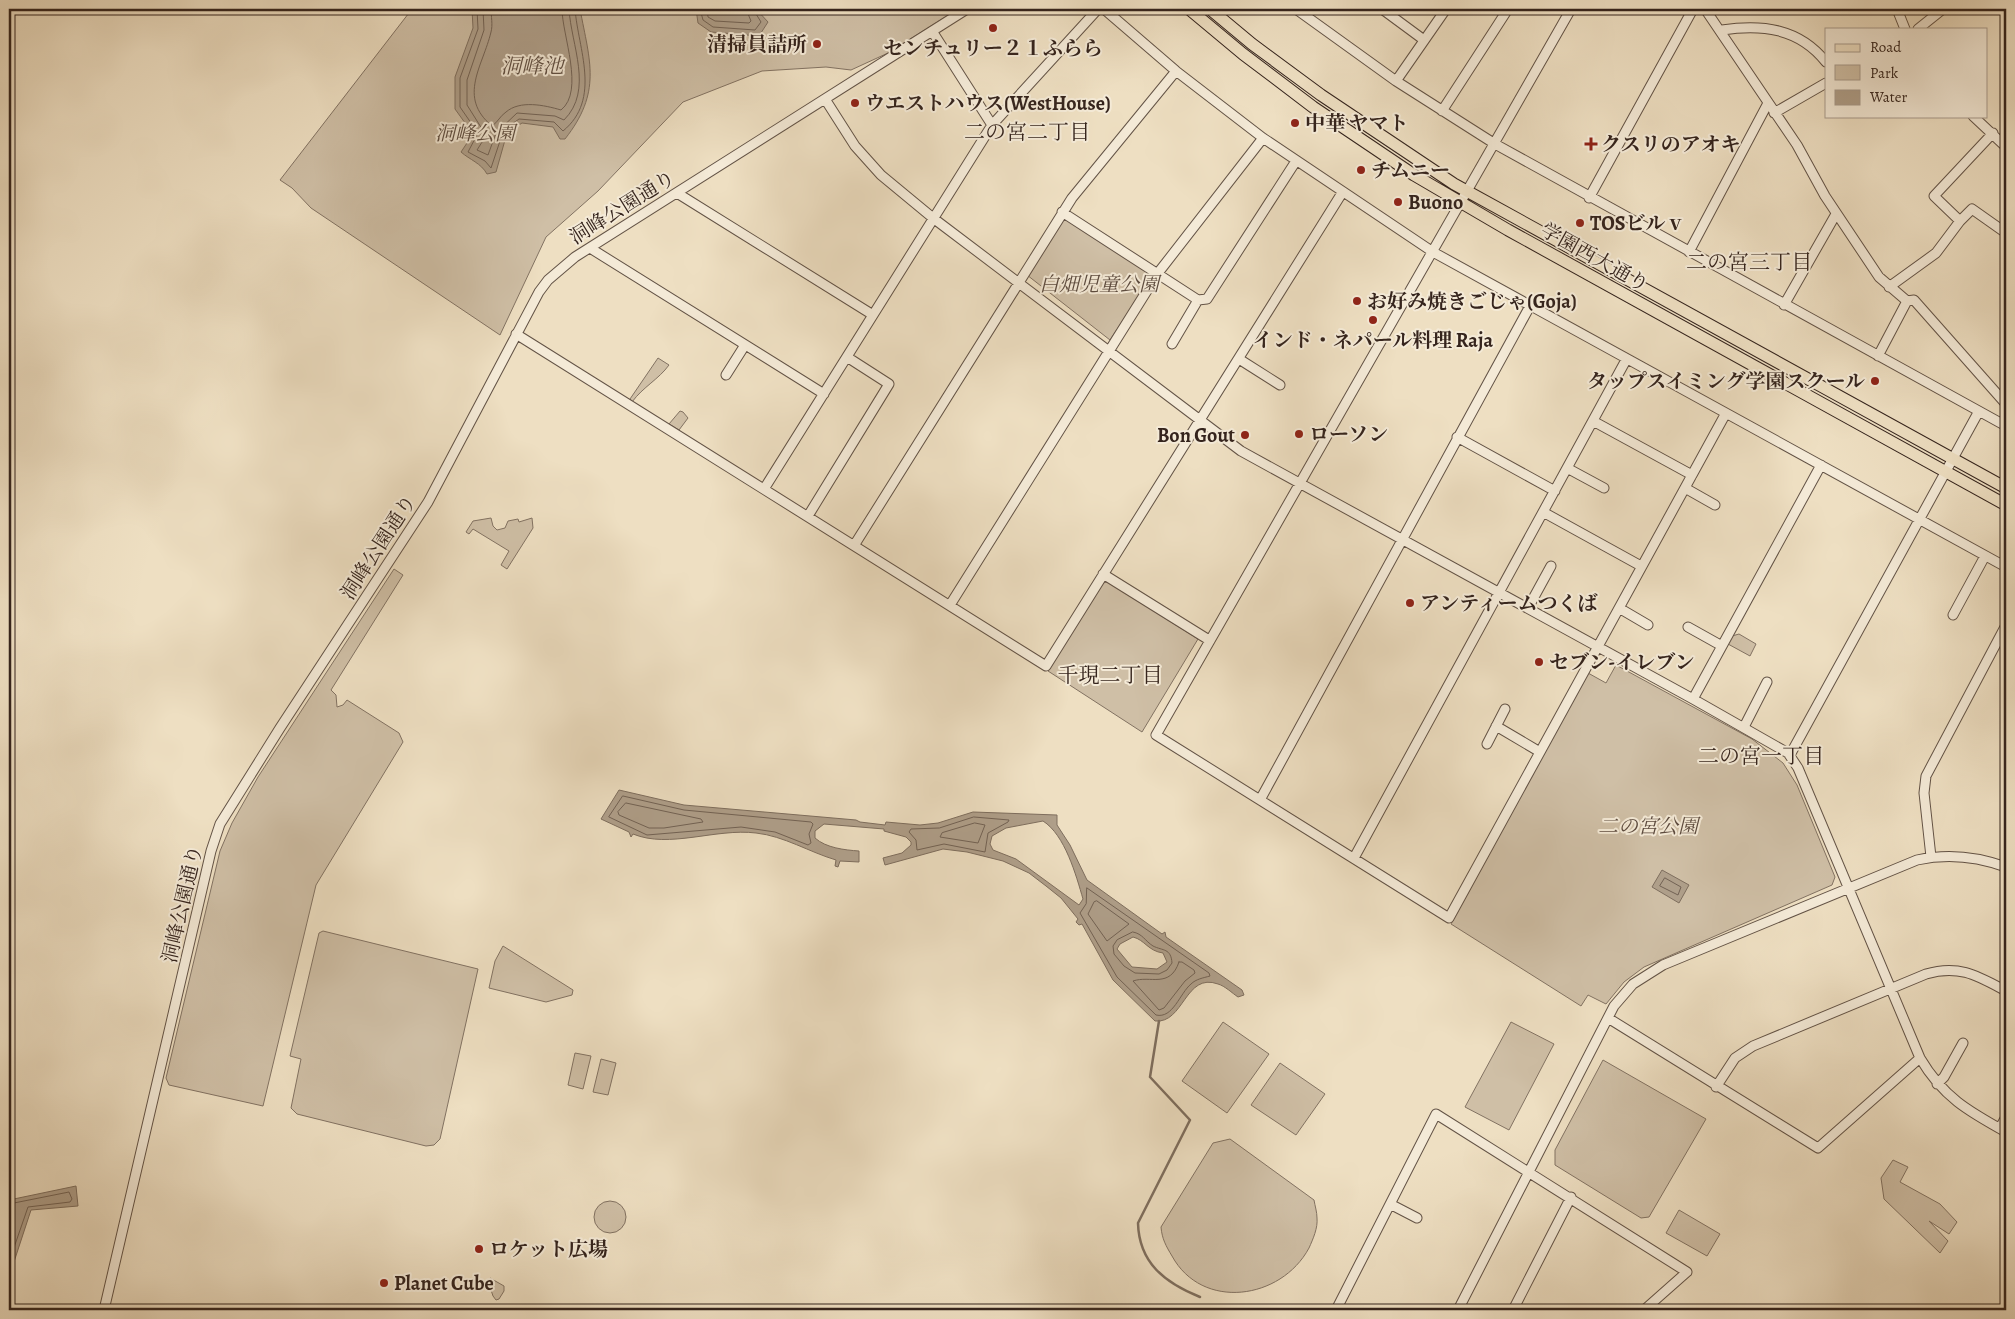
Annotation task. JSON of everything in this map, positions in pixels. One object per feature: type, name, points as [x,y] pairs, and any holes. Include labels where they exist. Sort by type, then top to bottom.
[{"type":"main road","name":"学園西大通り","points":[[1189,9],[1243,54],[1313,107],[1394,162],[1461,204],[2006,505]]},
{"type":"main road","name":"学園西大通り","points":[[1210,9],[1252,44],[1321,95],[1468,192],[2006,488]]},
{"type":"street","name":"洞峰公園通り","points":[[104,1310],[211,851],[220,824],[280,728],[428,502],[516,334],[548,280],[575,257],[967,9]]},
{"type":"street","points":[[764,490],[992,126],[1098,9]]},
{"type":"street","points":[[1104,9],[1176,71],[1262,138],[1433,252],[1626,360],[2006,567]]},
{"type":"street","points":[[1382,9],[1424,40]]},
{"type":"street","points":[[1396,81],[1446,9]]},
{"type":"street","points":[[1442,111],[1508,9]]},
{"type":"street","points":[[1571,9],[1156,735],[1449,918],[1726,413]]},
{"type":"street","points":[[1589,198],[1693,9]]},
{"type":"street","points":[[1706,9],[1722,30],[1774,113],[1797,145],[1836,214],[1879,277],[1908,301],[1914,300],[2006,404]]},
{"type":"street","points":[[1897,9],[1905,28]]},
{"type":"street","points":[[1919,28],[1943,9]]},
{"type":"street","points":[[1301,10],[1396,81],[1494,144],[2006,426]]},
{"type":"street","points":[[1722,30],[1744,27],[1792,34],[1806,40],[1825,61]]},
{"type":"street","points":[[932,31],[992,126]]},
{"type":"street","points":[[854,544],[1062,212],[1176,71]]},
{"type":"street","points":[[1774,113],[1825,84]]},
{"type":"street","points":[[825,99],[868,162],[933,218],[1241,451],[1694,699],[1790,755],[1798,768],[1920,1058],[1937,1084],[1963,1107],[2003,1130],[2006,1116]]},
{"type":"street","points":[[1689,252],[1768,103]]},
{"type":"street","points":[[1975,118],[2006,147]]},
{"type":"street","points":[[1960,221],[1934,196],[1993,134]]},
{"type":"street","points":[[950,605],[1158,273],[1262,138]]},
{"type":"street","points":[[1062,212],[1198,300],[1207,299],[1296,161]]},
{"type":"street","points":[[677,192],[873,315]]},
{"type":"street","points":[[516,334],[1046,666],[1342,193]]},
{"type":"street","points":[[1889,286],[1936,253],[1960,221],[1972,209],[2006,233]]},
{"type":"street","points":[[1784,304],[1836,214]]},
{"type":"street","points":[[590,248],[824,394]]},
{"type":"street","points":[[1172,344],[1198,300]]},
{"type":"street","points":[[1878,356],[1908,301]]},
{"type":"street","points":[[1260,800],[1530,306]]},
{"type":"street","points":[[726,375],[745,345]]},
{"type":"street","points":[[808,516],[889,384],[847,357]]},
{"type":"street","points":[[1239,359],[1280,386]]},
{"type":"street","points":[[1354,858],[1626,360]]},
{"type":"street","points":[[1790,755],[1979,411]]},
{"type":"street","points":[[1593,421],[1692,475]]},
{"type":"street","points":[[1458,437],[1555,491]]},
{"type":"street","points":[[1694,699],[1821,465]]},
{"type":"street","points":[[1567,468],[1604,488]]},
{"type":"street","points":[[1685,488],[1715,505]]},
{"type":"street","points":[[1543,512],[1641,566]]},
{"type":"street","points":[[1953,615],[1985,556]]},
{"type":"street","points":[[1528,608],[1551,566]]},
{"type":"street","points":[[1103,574],[1209,640]]},
{"type":"street","points":[[1619,608],[1648,625]]},
{"type":"street","points":[[1931,857],[1924,793],[1926,776],[2006,625]]},
{"type":"street","points":[[1688,627],[1722,646]]},
{"type":"street","points":[[1744,727],[1767,682]]},
{"type":"street","points":[[1487,744],[1505,709]]},
{"type":"street","points":[[1496,726],[1540,752]]},
{"type":"street","points":[[1458,1310],[1608,1018],[1621,997],[1633,984],[1663,965],[1901,865],[1931,857],[1973,857],[2006,867]]},
{"type":"street","points":[[1716,1087],[1736,1058],[1753,1046],[1935,972],[1952,969],[1982,978],[2006,992]]},
{"type":"street","points":[[1608,1018],[1716,1087],[1818,1148],[1920,1058]]},
{"type":"street","points":[[1937,1084],[1944,1077],[1963,1043]]},
{"type":"street","points":[[1336,1310],[1436,1114],[1688,1272],[1644,1310]]},
{"type":"street","points":[[1513,1310],[1571,1198]]},
{"type":"street","points":[[1390,1204],[1417,1218]]},
{"type":"green space","name":"洞峰公園","points":[[412,9],[958,9],[888,53],[851,70],[826,67],[762,71],[683,102],[598,191],[546,237],[500,335],[311,208],[292,188],[280,180]]},
{"type":"green space","name":"白畑児童公園","points":[[1067,219],[1150,270],[1152,276],[1110,340],[1027,275],[1062,220]]},
{"type":"green space","points":[[658,358],[669,365],[632,402],[630,399]]},
{"type":"green space","points":[[680,411],[688,418],[679,430],[669,424]]},
{"type":"green space","points":[[491,518],[493,526],[497,530],[505,528],[508,521],[518,519],[519,522],[532,518],[533,528],[507,569],[501,565],[509,551],[473,529],[469,534],[466,532],[473,521]]},
{"type":"green space","points":[[394,569],[403,575],[331,690],[336,695],[337,707],[343,705],[347,700],[399,733],[403,742],[316,885],[263,1106],[169,1085],[166,1078],[220,851],[232,823],[258,777]]},
{"type":"green space","points":[[1108,582],[1198,639],[1142,732],[1048,671],[1102,583]]},
{"type":"green space","points":[[1739,634],[1756,644],[1750,656],[1728,644],[1732,636]]},
{"type":"green space","name":"二の宮公園","points":[[1616,665],[1752,739],[1783,763],[1797,785],[1835,877],[1832,885],[1644,967],[1624,982],[1606,1004],[1588,995],[1581,1006],[1451,924],[1588,673],[1606,683]]},
{"type":"green space","points":[[323,931],[478,969],[440,1139],[434,1145],[426,1146],[297,1114],[291,1108],[301,1059],[290,1056],[319,933]]},
{"type":"green space","points":[[503,946],[573,990],[572,995],[546,1002],[489,988],[495,961]]},
{"type":"green space","points":[[1223,1022],[1269,1054],[1227,1113],[1182,1081]]},
{"type":"green space","points":[[1511,1022],[1554,1044],[1509,1130],[1465,1107]]},
{"type":"green space","points":[[575,1053],[591,1056],[583,1089],[568,1085]]},
{"type":"green space","points":[[601,1059],[616,1063],[608,1095],[593,1092]]},
{"type":"green space","points":[[1603,1060],[1706,1119],[1649,1217],[1641,1218],[1555,1165],[1555,1150]]},
{"type":"green space","points":[[1280,1063],[1325,1094],[1296,1135],[1251,1105]]},
{"type":"green space","points":[[1230,1139],[1314,1200],[1317,1216],[1317,1226],[1312,1241],[1296,1266],[1280,1279],[1261,1288],[1241,1292],[1221,1291],[1202,1285],[1185,1274],[1168,1249],[1163,1239],[1161,1227],[1213,1143]]},
{"type":"green space","points":[[1893,1160],[1908,1167],[1900,1182],[1940,1204],[1957,1222],[1949,1234],[1929,1221],[1948,1241],[1940,1253],[1884,1199],[1881,1178]]},
{"type":"green space","points":[[610,1201],[616,1202],[621,1206],[625,1211],[625,1223],[621,1228],[616,1232],[610,1233],[604,1232],[599,1228],[595,1223],[594,1217],[595,1211],[599,1206],[604,1202]]},
{"type":"green space","points":[[1679,1210],[1720,1234],[1707,1256],[1666,1233]]},
{"type":"green space","points":[[490,1278],[504,1286],[504,1291],[499,1299],[496,1300],[493,1296],[488,1281]]},
{"type":"water","name":"洞峰池","points":[[472,9],[580,9],[589,61],[589,91],[577,122],[565,139],[560,139],[553,127],[522,123],[516,127],[513,139],[505,140],[496,172],[487,174],[479,164],[461,152],[473,134],[455,109],[455,77],[473,28]]},
{"type":"water","points":[[696,9],[756,9],[768,22],[759,36],[711,32],[698,23]]},
{"type":"water","points":[[619,790],[684,805],[856,820],[885,825],[886,822],[920,825],[938,823],[973,812],[1057,815],[1057,825],[1070,845],[1087,880],[1162,934],[1165,932],[1166,937],[1242,990],[1244,995],[1238,997],[1221,985],[1207,982],[1198,985],[1191,991],[1172,1015],[1165,1020],[1155,1021],[1113,980],[1082,924],[1079,925],[1076,922],[1078,919],[1061,898],[1029,873],[1003,861],[967,852],[943,849],[885,865],[883,858],[902,853],[911,845],[911,842],[906,837],[884,831],[884,829],[824,824],[815,831],[815,838],[830,846],[859,851],[859,862],[840,861],[838,867],[835,866],[836,860],[766,835],[741,832],[677,839],[647,838],[633,834],[631,837],[629,832],[601,819]],"holes":[[[1043,821],[1058,836],[1069,856],[1083,899],[1079,905],[1016,859],[993,850],[990,844],[992,836],[1006,828]],[[1133,937],[1141,940],[1154,950],[1163,953],[1167,962],[1157,969],[1132,967],[1117,949],[1120,944]]]},
{"type":"water","points":[[1662,870],[1689,885],[1679,903],[1652,887]]},
{"type":"water","points":[[76,1186],[78,1206],[31,1210],[9,1277],[9,1200]]},
{"type":"waterway","points":[[1159,1021],[1150,1077],[1190,1120],[1138,1223],[1140,1237],[1143,1249],[1156,1270],[1176,1285],[1200,1297]]},
{"type":"place","name":"センチュリー２１ふらら","points":[[993,28]]},
{"type":"place","name":"清掃員詰所","points":[[817,44]]},
{"type":"place","name":"ウエストハウス(WestHouse)","points":[[855,103]]},
{"type":"place","name":"中華 ヤマト","points":[[1295,123]]},
{"type":"place","name":"クスリのアオキ","points":[[1591,144]]},
{"type":"place","name":"チムニー","points":[[1361,170]]},
{"type":"place","name":"Buono","points":[[1398,202]]},
{"type":"place","name":"TOSビルⅴ","points":[[1580,223]]},
{"type":"place","name":"お好み焼きごじゃ(Goja)","points":[[1357,301]]},
{"type":"place","name":"インド・ネパール料理 Raja","points":[[1373,320]]},
{"type":"place","name":"タップスイミング学園スクール","points":[[1875,381]]},
{"type":"place","name":"ローソン","points":[[1299,434]]},
{"type":"place","name":"Bon Gout","points":[[1245,435]]},
{"type":"place","name":"アンティームつくば","points":[[1410,603]]},
{"type":"place","name":"セブン-イレブン","points":[[1539,662]]},
{"type":"place","name":"ロケット広場","points":[[479,1249]]},
{"type":"place","name":"Planet Cube","points":[[384,1283]]},
{"type":"district","name":"二の宮二丁目","points":[[1027,132]]},
{"type":"district","name":"二の宮三丁目","points":[[1749,262]]},
{"type":"district","name":"千現二丁目","points":[[1110,675]]},
{"type":"district","name":"二の宮一丁目","points":[[1761,756]]}]
